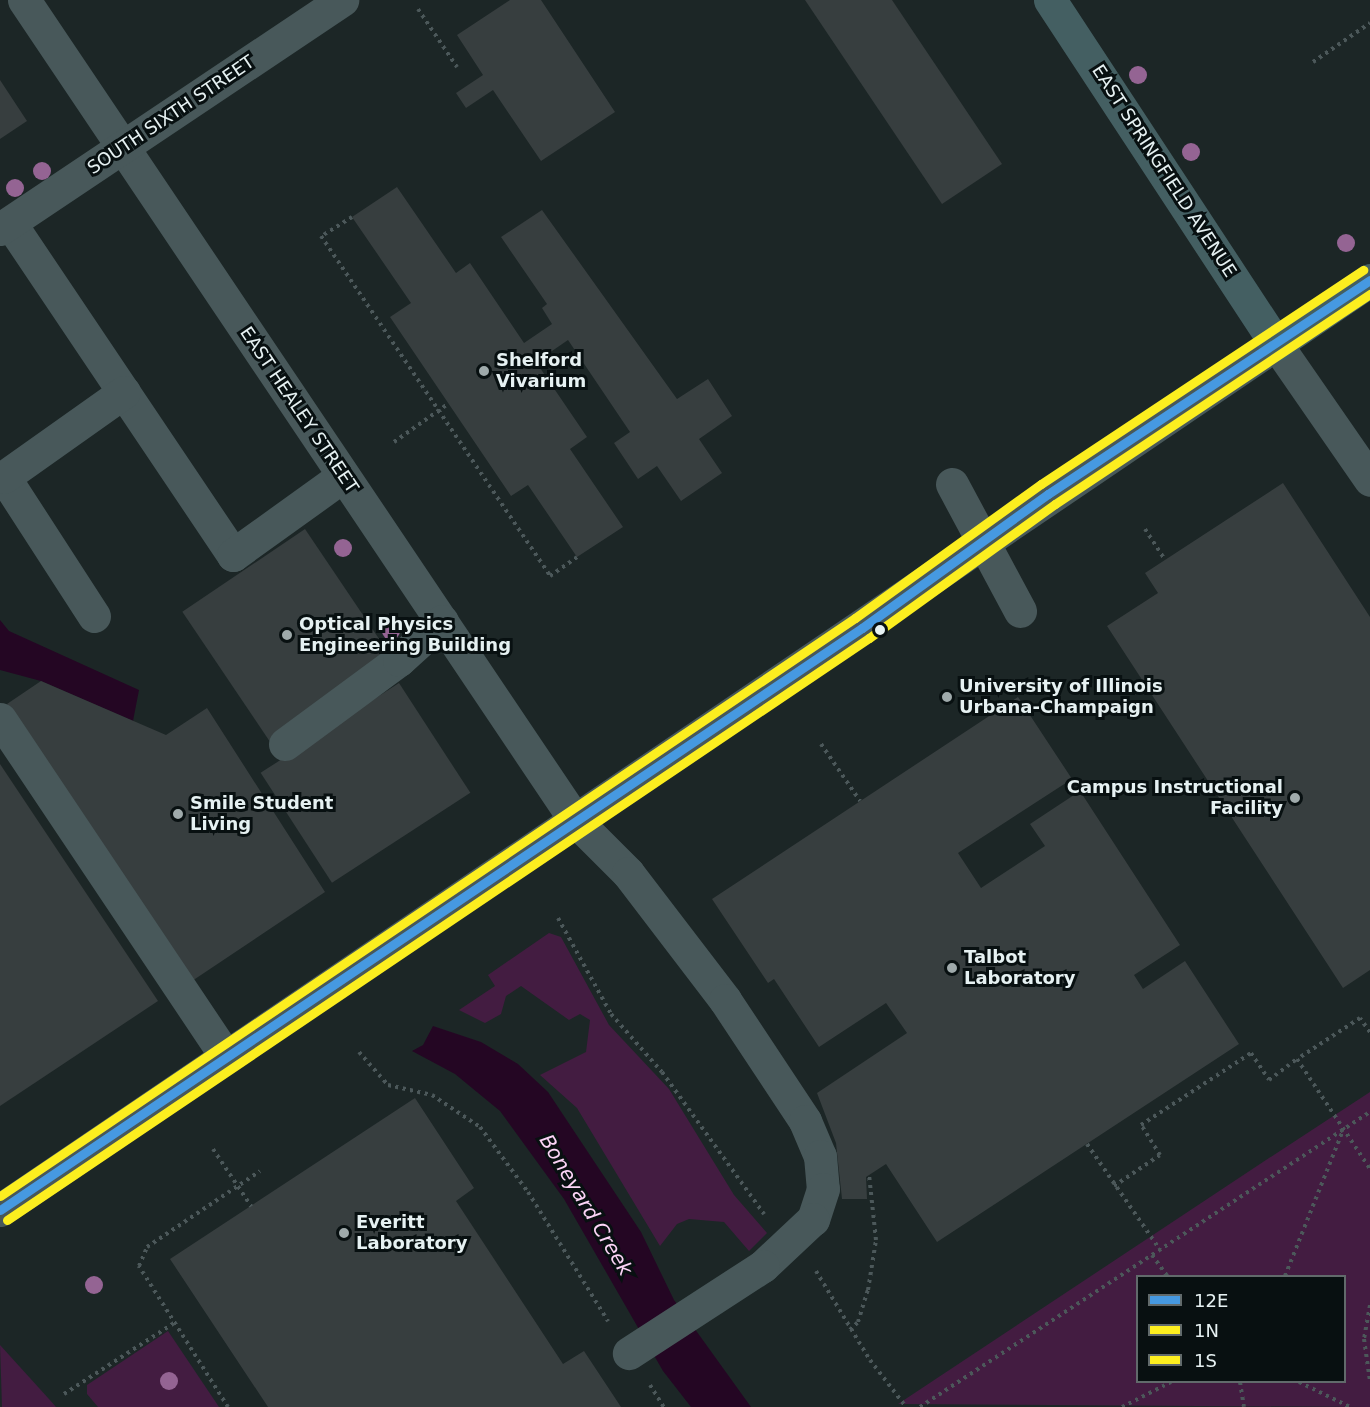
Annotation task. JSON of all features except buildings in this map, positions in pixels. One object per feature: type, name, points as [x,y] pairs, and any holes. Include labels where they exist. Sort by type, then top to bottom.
[{"type":"main road","name":"EAST SPRINGFIELD AVENUE","points":[[1050,0],[1276,344]]},
{"type":"main road","points":[[1276,344],[1370,280]]},
{"type":"street","name":"EAST HEALEY STREET","points":[[24,0],[575,820],[635,882],[725,1000],[805,1121],[820,1156],[823,1189],[813,1219],[789,1241],[708,1305],[633,1351]]},
{"type":"street","name":"SOUTH SIXTH STREET","points":[[5,226],[342,0]]},
{"type":"street","points":[[5,226],[124,392],[233,555],[343,476]]},
{"type":"street","points":[[0,1210],[225,1055],[862,628],[982,542],[1276,344],[1370,480]]},
{"type":"street","points":[[94,616],[4,477],[124,392]]},
{"type":"street","points":[[952,484],[1020,611]]},
{"type":"street","points":[[285,744],[399,660],[442,621]]},
{"type":"street","points":[[0,719],[225,1055]]},
{"type":"path","points":[[418,9],[456,67]]},
{"type":"path","points":[[1313,62],[1370,23]]},
{"type":"path","points":[[352,217],[321,236],[550,576],[577,557]]},
{"type":"path","points":[[394,442],[449,403]]},
{"type":"path","points":[[1145,529],[1165,560]]},
{"type":"path","points":[[821,744],[860,801]]},
{"type":"path","points":[[558,918],[611,1014],[662,1072],[729,1172],[817,1272],[850,1330],[906,1407]]},
{"type":"path","points":[[1114,1186],[1160,1155],[1141,1125],[1251,1053],[1269,1080],[1360,1018],[1370,1032]]},
{"type":"path","points":[[359,1052],[388,1085],[432,1095],[480,1127],[528,1192],[633,1351],[664,1407]]},
{"type":"path","points":[[1298,1059],[1370,1169]]},
{"type":"path","points":[[920,1407],[1370,1112]]},
{"type":"path","points":[[1284,1275],[1344,1130]]},
{"type":"path","points":[[1087,1144],[1160,1250]]},
{"type":"path","points":[[213,1149],[251,1206]]},
{"type":"path","points":[[228,1407],[139,1266],[147,1247],[260,1171]]},
{"type":"path","points":[[850,1330],[858,1322],[867,1290],[876,1240],[869,1175]]},
{"type":"path","points":[[1152,1255],[1166,1275]]},
{"type":"path","points":[[1370,1305],[1364,1339],[1370,1381]]},
{"type":"path","points":[[64,1394],[174,1323]]},
{"type":"path","points":[[1122,1407],[1169,1383]]},
{"type":"path","points":[[1240,1383],[1244,1407]]},
{"type":"path","points":[[1301,1383],[1350,1407]]},
{"type":"shaded area","points":[[549,933],[561,937],[609,1025],[669,1089],[734,1195],[767,1233],[749,1251],[724,1222],[689,1219],[677,1224],[660,1246],[577,1108],[540,1075],[586,1052],[590,1020],[580,1014],[569,1020],[521,986],[506,996],[501,1014],[485,1023],[459,1010],[495,986],[488,975]]},
{"type":"shaded area","points":[[1370,1092],[1370,1407],[898,1404],[1266,1160]]},
{"type":"shaded area","points":[[168,1331],[219,1407],[98,1407],[87,1394],[87,1385]]},
{"type":"shaded area","points":[[0,1345],[49,1399],[56,1407],[2,1407]]},
{"type":"water","points":[[0,620],[9,631],[139,690],[133,721],[41,681],[0,670]]},
{"type":"water","name":"Boneyard Creek","points":[[433,1026],[481,1042],[518,1064],[548,1092],[641,1232],[674,1300],[751,1407],[691,1407],[663,1371],[564,1199],[500,1111],[455,1074],[412,1051],[423,1045]]},
{"type":"transit line","name":"1S","points":[[0,1196],[855,618],[1041,484],[1363,270]]},
{"type":"transit line","name":"12E","points":[[0,1210],[862,628],[1048,494],[1370,280]]},
{"type":"transit line","name":"1N","points":[[7,1220],[869,638],[1055,504],[1370,294]]},
{"type":"place","name":"Shelford Vivarium","points":[[484,371]]},
{"type":"place","name":"Optical Physics Engineering Building","points":[[287,635]]},
{"type":"place","name":"University of Illinois Urbana-Champaign","points":[[947,697]]},
{"type":"place","name":"Campus Instructional Facility","points":[[1295,798]]},
{"type":"place","name":"Smile Student Living","points":[[178,814]]},
{"type":"place","name":"Talbot Laboratory","points":[[952,968]]},
{"type":"place","name":"Everitt Laboratory","points":[[344,1233]]}]
